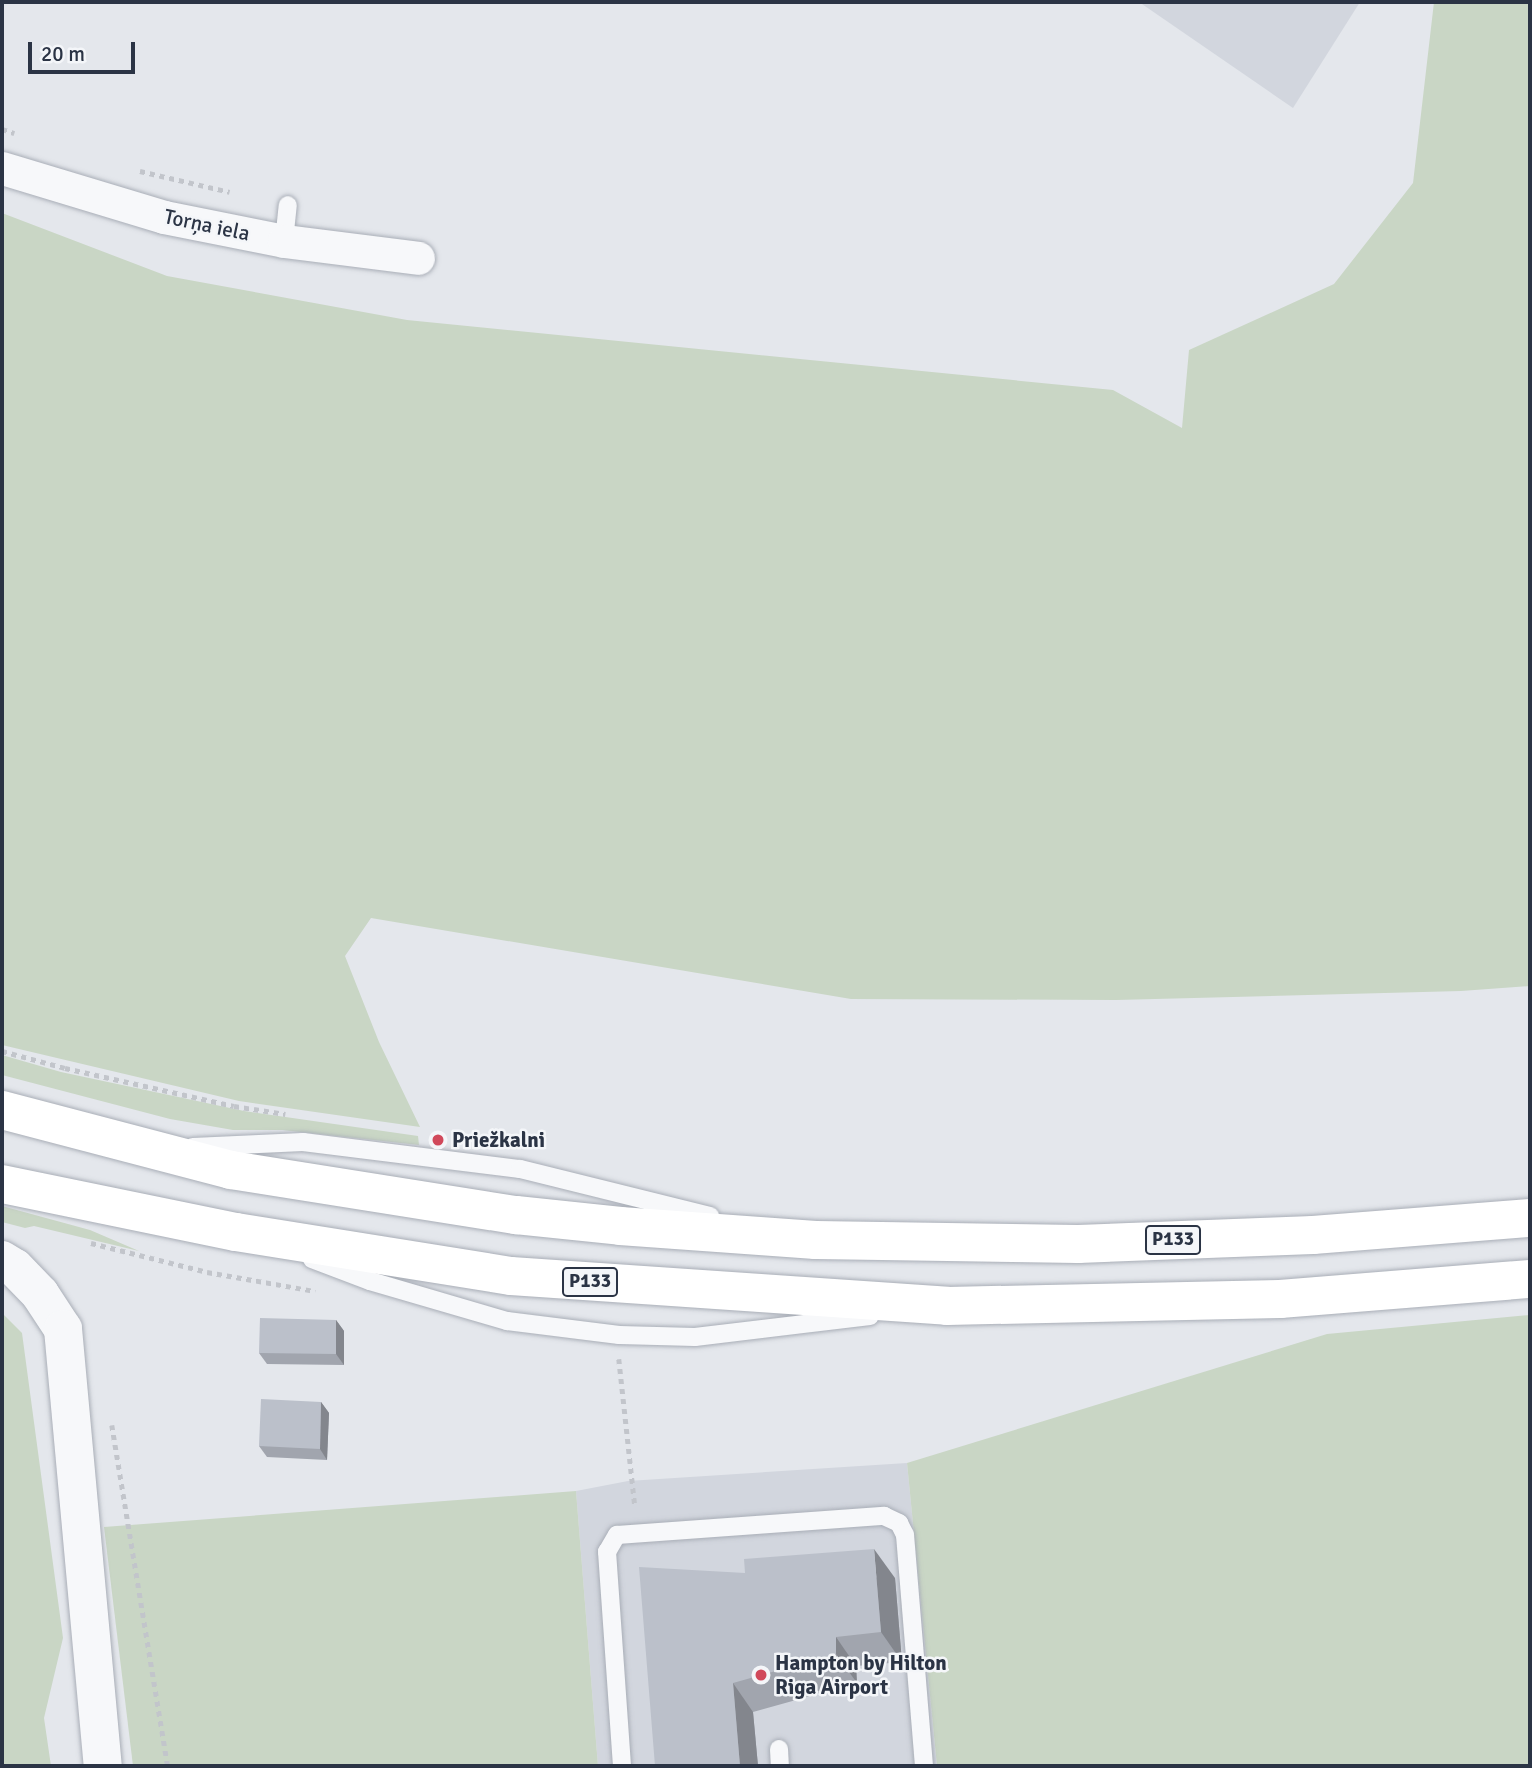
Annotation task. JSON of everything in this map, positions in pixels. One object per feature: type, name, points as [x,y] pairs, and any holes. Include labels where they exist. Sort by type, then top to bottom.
[{"type":"main road","name":"P133","points":[[2,1110],[231,1170],[516,1215],[620,1226],[816,1240],[1078,1244],[1313,1235],[1530,1218]]},
{"type":"main road","name":"P133","points":[[2,1184],[236,1232],[510,1276],[947,1306],[1280,1299],[1530,1279]]},
{"type":"street","name":"Torņa iela","points":[[2,168],[164,217],[284,242],[418,258]]},
{"type":"street","points":[[2,1260],[15,1268],[40,1294],[63,1329],[103,1766]]},
{"type":"lane","points":[[284,242],[288,205]]},
{"type":"lane","points":[[236,1232],[370,1281],[507,1321],[619,1335],[695,1337],[947,1306]]},
{"type":"lane","points":[[622,1766],[607,1552],[617,1535],[884,1516],[899,1523],[905,1535],[924,1766]]},
{"type":"path","points":[[2,129],[26,136]]},
{"type":"path","points":[[134,169],[288,205]]},
{"type":"path","points":[[90,1243],[206,1272],[316,1291]]},
{"type":"shaded area","points":[[1139,2],[1360,2],[1293,108]]},
{"type":"shaded area","points":[[907,1463],[937,1766],[598,1766],[576,1491],[628,1481]]},
{"type":"green space","points":[[1434,2],[1530,2],[1530,986],[1461,991],[1116,1000],[851,999],[371,918],[345,956],[379,1042],[420,1127],[239,1101],[2,1045],[2,213],[167,276],[407,320],[1113,390],[1182,428],[1189,350],[1334,284],[1413,183]]},
{"type":"green space","points":[[2,1055],[61,1072],[244,1111],[418,1136],[419,1145],[282,1130],[233,1130],[170,1119],[2,1075]]},
{"type":"green space","points":[[2,1206],[90,1230],[139,1251],[34,1226],[25,1228],[2,1222]]},
{"type":"green space","points":[[2,1313],[22,1333],[63,1638],[44,1718],[51,1766],[2,1766]]},
{"type":"green space","points":[[1530,1315],[1530,1766],[937,1766],[907,1463],[1327,1334]]},
{"type":"green space","points":[[576,1491],[598,1766],[133,1766],[104,1527]]},
{"type":"building","points":[[260,1318],[336,1320],[336,1354],[259,1353]]},
{"type":"building","points":[[261,1399],[321,1402],[320,1449],[259,1446]]},
{"type":"building","name":"Hampton by Hilton Riga Airport","points":[[874,1549],[881,1632],[836,1637],[836,1654],[733,1683],[740,1766],[655,1766],[639,1567],[745,1573],[744,1559]]},
{"type":"place","name":"Priežkalni","points":[[438,1140]]},
{"type":"place","name":"Hampton by Hilton Riga Airport","points":[[761,1675]]}]
